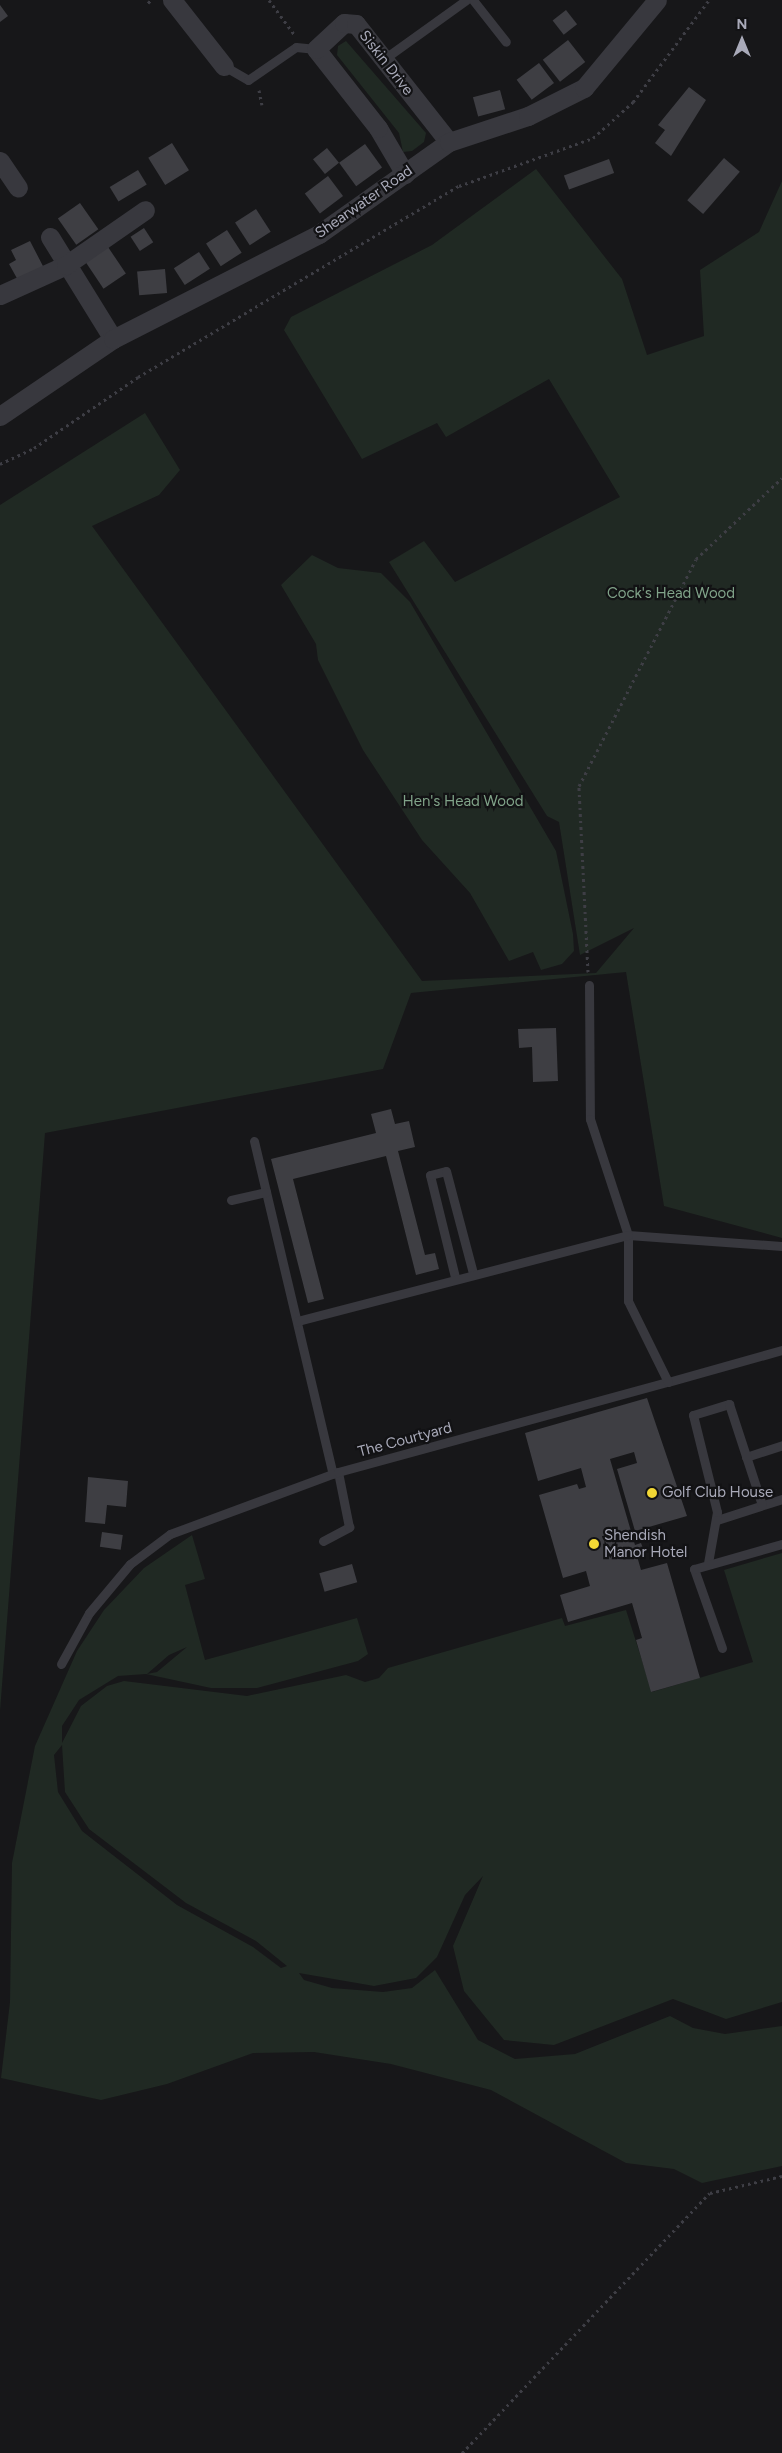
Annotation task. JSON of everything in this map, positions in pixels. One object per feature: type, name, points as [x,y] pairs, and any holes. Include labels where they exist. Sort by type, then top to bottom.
[{"type":"street","name":"Shearwater Road","points":[[0,416],[112,339],[319,234],[449,142],[528,116],[584,88],[657,0]]},
{"type":"street","points":[[180,3],[224,66]]},
{"type":"street","name":"Siskin Drive","points":[[316,49],[352,21],[449,142]]},
{"type":"street","points":[[316,49],[378,128],[405,174]]},
{"type":"street","points":[[0,160],[18,188]]},
{"type":"street","points":[[0,295],[66,265],[145,210]]},
{"type":"street","points":[[50,237],[112,339]]},
{"type":"lane","points":[[384,59],[466,0]]},
{"type":"lane","points":[[472,0],[506,42]]},
{"type":"lane","points":[[224,66],[230,74],[248,80],[296,47],[316,49]]},
{"type":"lane","points":[[589,985],[590,1119],[628,1236],[628,1301],[668,1382]]},
{"type":"lane","points":[[254,1141],[297,1322],[349,1527],[323,1541]]},
{"type":"lane","points":[[455,1277],[430,1175],[446,1171],[473,1273]]},
{"type":"lane","points":[[231,1200],[266,1192]]},
{"type":"lane","points":[[297,1322],[455,1277],[628,1236],[782,1246]]},
{"type":"lane","name":"The Courtyard","points":[[61,1664],[89,1613],[130,1564],[170,1534],[336,1473],[782,1350]]},
{"type":"lane","points":[[708,1564],[717,1520],[713,1483],[693,1415],[729,1404],[762,1505]]},
{"type":"lane","points":[[746,1457],[782,1445]]},
{"type":"lane","points":[[717,1520],[782,1498]]},
{"type":"lane","points":[[722,1648],[694,1570],[708,1564],[782,1544]]},
{"type":"path","points":[[269,0],[298,39],[290,42]]},
{"type":"path","points":[[0,464],[34,448],[138,377],[459,186],[592,138],[633,102],[709,0]]},
{"type":"path","points":[[261,86],[258,97],[262,105]]},
{"type":"path","points":[[589,985],[579,786],[696,559],[782,478]]},
{"type":"path","points":[[462,2453],[710,2193],[782,2176]]},
{"type":"green space","points":[[346,41],[426,133],[424,142],[412,151],[403,152],[399,133],[337,55],[338,46]]},
{"type":"green space","name":"Cock's Head Wood","points":[[536,169],[622,279],[647,355],[704,336],[700,270],[759,232],[782,181],[782,1238],[664,1206],[626,972],[411,993],[383,1069],[45,1133],[0,1711],[0,505],[145,413],[180,470],[159,495],[92,526],[422,981],[596,973],[634,928],[580,955],[559,822],[547,816],[389,562],[424,541],[455,582],[620,497],[549,379],[446,437],[437,423],[362,459],[284,330],[291,317],[432,245]]},
{"type":"green space","name":"Hen's Head Wood","points":[[312,555],[338,568],[381,573],[410,602],[556,851],[573,934],[574,951],[562,964],[541,970],[533,952],[509,961],[470,893],[422,840],[363,750],[318,660],[316,644],[281,585]]},
{"type":"green space","points":[[192,1535],[205,1579],[185,1585],[205,1660],[357,1618],[368,1654],[358,1661],[257,1688],[211,1688],[146,1674],[118,1676],[79,1700],[62,1726],[62,1743],[81,1706],[107,1686],[124,1681],[247,1696],[346,1675],[365,1682],[379,1678],[388,1668],[562,1618],[565,1626],[626,1610],[652,1692],[753,1662],[724,1570],[782,1553],[782,2002],[726,2019],[673,1999],[554,2045],[504,2040],[464,1991],[453,1946],[483,1876],[465,1895],[437,1957],[416,1978],[374,1986],[299,1973],[304,1980],[332,1988],[383,1992],[412,1988],[435,1970],[478,2040],[515,2059],[575,2054],[670,2016],[693,2028],[725,2034],[782,2026],[782,2166],[702,2183],[674,2169],[626,2163],[491,2090],[391,2064],[314,2052],[253,2053],[167,2084],[101,2100],[1,2078],[10,2002],[12,1863],[35,1746],[77,1651],[104,1610],[144,1568]],"holes":[[[187,1647],[157,1672],[147,1674],[169,1655]],[[62,1745],[65,1792],[89,1829],[186,1903],[256,1941],[287,1966],[281,1968],[253,1947],[177,1905],[82,1831],[58,1792],[54,1755]]]},
{"type":"building","points":[[0,5],[8,16],[0,22]]},
{"type":"building","points":[[566,10],[577,24],[564,35],[553,20]]},
{"type":"building","points":[[568,40],[585,62],[560,82],[543,60]]},
{"type":"building","points":[[539,63],[554,83],[532,100],[517,80]]},
{"type":"building","points":[[689,87],[706,100],[671,156],[655,143],[665,130],[658,125]]},
{"type":"building","points":[[500,90],[505,109],[478,117],[473,97]]},
{"type":"building","points":[[172,143],[189,170],[165,185],[148,158]]},
{"type":"building","points":[[365,144],[382,167],[356,186],[339,163]]},
{"type":"building","points":[[327,148],[339,163],[325,174],[313,159]]},
{"type":"building","points":[[724,158],[740,172],[703,214],[687,200]]},
{"type":"building","points":[[609,159],[614,173],[569,190],[564,175]]},
{"type":"building","points":[[138,170],[147,185],[118,202],[110,187]]},
{"type":"building","points":[[328,176],[343,196],[320,213],[305,193]]},
{"type":"building","points":[[80,203],[98,229],[76,245],[58,218]]},
{"type":"building","points":[[256,209],[271,232],[250,245],[235,223]]},
{"type":"building","points":[[144,228],[153,242],[140,251],[131,237]]},
{"type":"building","points":[[227,230],[242,253],[221,266],[206,244]]},
{"type":"building","points":[[30,241],[44,268],[19,282],[9,264],[16,260],[11,250]]},
{"type":"building","points":[[108,247],[126,274],[104,289],[86,262]]},
{"type":"building","points":[[199,252],[210,269],[185,285],[174,268]]},
{"type":"building","points":[[165,269],[167,293],[139,295],[137,271]]},
{"type":"building","points":[[556,1028],[558,1081],[533,1082],[532,1047],[519,1048],[518,1029]]},
{"type":"building","points":[[391,1109],[395,1124],[409,1121],[415,1147],[398,1151],[425,1255],[435,1253],[439,1269],[416,1275],[386,1156],[293,1179],[324,1299],[308,1303],[271,1159],[376,1133],[371,1114]]},
{"type":"building","name":"Shendish Manor Hotel","points":[[647,1398],[687,1516],[635,1531],[617,1469],[637,1463],[634,1452],[610,1459],[635,1545],[641,1543],[645,1554],[637,1556],[641,1570],[667,1563],[700,1678],[651,1692],[636,1640],[642,1638],[632,1603],[568,1622],[560,1595],[590,1586],[586,1571],[563,1578],[539,1495],[577,1484],[579,1489],[586,1487],[581,1468],[538,1481],[525,1433]]},
{"type":"building","points":[[88,1477],[128,1481],[126,1507],[107,1505],[105,1524],[85,1522]]},
{"type":"building","points":[[102,1532],[123,1535],[121,1550],[100,1547]]},
{"type":"building","points":[[352,1564],[357,1582],[325,1592],[319,1573]]},
{"type":"place","name":"Golf Club House","points":[[652,1493]]},
{"type":"place","name":"Shendish Manor Hotel","points":[[594,1544]]}]
